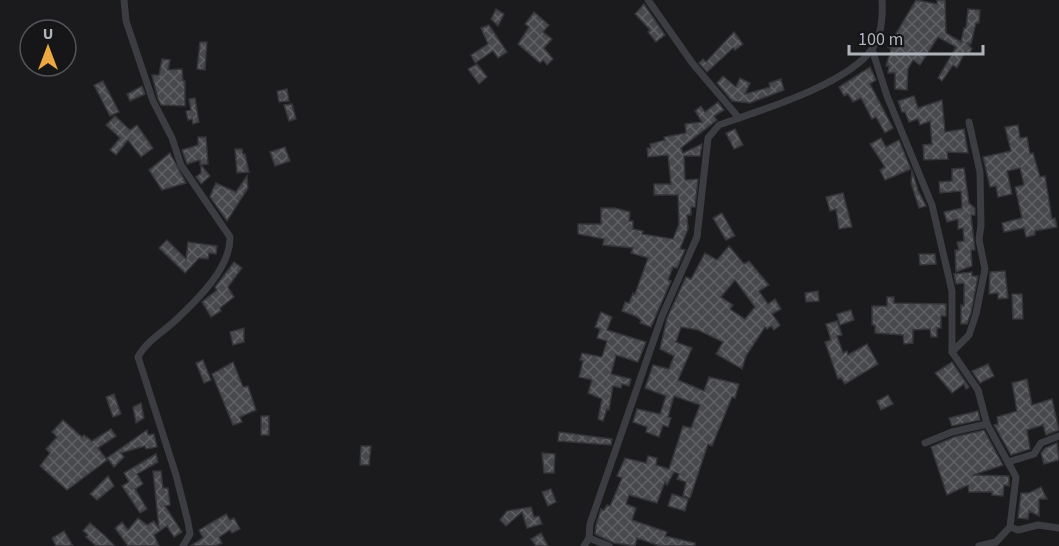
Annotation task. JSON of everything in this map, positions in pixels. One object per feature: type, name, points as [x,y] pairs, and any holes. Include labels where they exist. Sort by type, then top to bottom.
[{"type":"street","points":[[124,0],[126,21],[153,101],[172,138],[181,165],[230,237],[230,245],[218,272],[178,318],[149,343],[138,357],[176,475],[188,522],[190,534],[183,546]]},
{"type":"street","points":[[648,0],[693,64],[739,118]]},
{"type":"street","points":[[584,546],[589,538],[596,506],[662,316],[697,237],[708,138],[719,125],[837,78],[857,65],[872,49],[882,22],[882,0]]},
{"type":"street","points":[[872,49],[887,96],[932,205],[952,291],[952,352],[978,390],[987,424],[1016,477],[1010,527],[996,542],[979,546]]},
{"type":"street","points":[[952,352],[969,335],[976,314],[985,269],[979,240],[980,172],[969,122]]},
{"type":"street","points":[[925,443],[952,432],[987,424]]},
{"type":"street","points":[[1008,462],[1034,454],[1041,443],[1059,436]]},
{"type":"street","points":[[1010,527],[1018,530],[1035,525],[1059,528]]},
{"type":"street","points":[[589,538],[609,546]]},
{"type":"building","points":[[916,0],[937,4],[937,0],[945,0],[946,33],[961,42],[964,28],[966,28],[968,9],[980,10],[979,23],[976,23],[971,44],[967,43],[972,49],[969,54],[965,52],[957,68],[953,65],[942,81],[938,78],[956,47],[938,37],[920,65],[913,60],[908,69],[907,90],[895,89],[895,73],[888,73],[889,66],[886,66],[891,49],[888,47]]},
{"type":"building","points":[[644,4],[665,35],[656,42],[648,32],[650,30],[635,14]]},
{"type":"building","points":[[496,9],[504,14],[498,26],[491,19]]},
{"type":"building","points":[[534,12],[549,25],[543,32],[552,39],[544,48],[553,59],[547,65],[543,60],[540,63],[518,44],[529,27],[525,24]]},
{"type":"building","points":[[489,25],[507,52],[498,58],[493,51],[475,63],[471,55],[488,44],[481,28]]},
{"type":"building","points":[[734,32],[743,44],[735,50],[733,48],[707,72],[699,63],[703,59],[706,62]]},
{"type":"building","points":[[200,42],[207,42],[205,70],[197,69]]},
{"type":"building","points":[[162,59],[170,60],[168,70],[182,69],[183,81],[185,81],[185,106],[161,105],[158,99],[152,75],[159,75]]},
{"type":"building","points":[[477,64],[487,77],[479,84],[468,69]]},
{"type":"building","points":[[870,67],[876,80],[870,84],[893,128],[885,133],[876,117],[872,119],[861,98],[853,102],[848,94],[844,96],[839,87]]},
{"type":"building","points":[[723,76],[736,87],[740,78],[750,83],[745,94],[770,87],[769,83],[781,79],[784,90],[750,103],[732,101],[717,83]]},
{"type":"building","points":[[103,81],[119,112],[110,116],[94,85]]},
{"type":"building","points":[[142,86],[145,94],[130,101],[127,94]]},
{"type":"building","points":[[287,89],[289,101],[279,102],[277,91]]},
{"type":"building","points":[[914,96],[918,108],[942,100],[945,132],[964,129],[968,153],[947,152],[948,159],[924,160],[923,145],[932,144],[930,121],[920,125],[918,119],[909,122],[898,101]]},
{"type":"building","points":[[195,98],[199,122],[193,124],[192,119],[188,120],[186,111],[191,110],[189,99]]},
{"type":"building","points":[[718,102],[724,110],[714,116],[717,120],[681,148],[683,153],[702,144],[700,156],[684,156],[685,180],[698,179],[695,207],[691,207],[691,215],[687,215],[688,229],[680,249],[685,250],[677,268],[673,267],[668,280],[671,281],[651,327],[640,323],[641,320],[635,316],[622,311],[625,302],[629,303],[633,293],[635,294],[648,258],[631,253],[633,248],[603,245],[604,239],[578,234],[578,224],[601,224],[601,208],[615,208],[630,212],[629,221],[633,221],[633,229],[643,231],[642,234],[673,239],[679,224],[678,195],[654,195],[654,184],[671,184],[668,155],[648,157],[647,148],[651,148],[650,144],[665,140],[664,137],[686,133],[685,124],[702,122],[695,111],[701,106],[705,112]]},
{"type":"building","points":[[292,104],[296,119],[289,121],[284,105]]},
{"type":"building","points":[[115,116],[130,130],[137,125],[153,148],[141,157],[128,140],[116,155],[110,150],[120,138],[106,125]]},
{"type":"building","points":[[1018,125],[1020,138],[1027,137],[1030,154],[1033,153],[1040,177],[1045,176],[1052,219],[1055,218],[1057,227],[1035,231],[1035,235],[1026,237],[1024,228],[1004,232],[1002,223],[1022,218],[1015,187],[1024,185],[1020,168],[1007,171],[1012,194],[998,197],[996,186],[990,187],[983,157],[1011,151],[1005,127]]},
{"type":"building","points":[[735,129],[743,145],[734,149],[726,133]]},
{"type":"building","points":[[198,137],[206,137],[208,164],[200,165],[200,160],[187,164],[182,150],[198,145]]},
{"type":"building","points":[[881,138],[886,147],[899,140],[911,169],[885,180],[880,170],[885,167],[870,144]]},
{"type":"building","points":[[285,147],[290,161],[275,166],[270,152]]},
{"type":"building","points":[[235,149],[242,149],[249,172],[237,173]]},
{"type":"building","points":[[170,153],[186,183],[162,190],[149,170]]},
{"type":"building","points":[[201,165],[210,176],[201,184],[196,177],[201,173]]},
{"type":"building","points":[[964,168],[969,203],[975,208],[975,215],[971,215],[975,250],[971,250],[972,266],[956,272],[955,250],[959,250],[957,242],[964,241],[963,228],[958,229],[958,219],[947,222],[944,212],[962,208],[961,191],[940,193],[939,182],[952,181],[952,169]]},
{"type":"building","points":[[912,170],[926,206],[919,208],[911,183]]},
{"type":"building","points":[[247,176],[248,188],[227,221],[210,197],[212,191],[216,183],[236,192]]},
{"type":"building","points":[[843,193],[852,227],[839,229],[836,209],[830,211],[826,197]]},
{"type":"building","points":[[722,213],[735,236],[726,240],[713,218]]},
{"type":"building","points":[[167,240],[186,259],[188,242],[217,246],[216,254],[209,253],[208,259],[199,258],[185,273],[159,248]]},
{"type":"building","points":[[729,246],[744,264],[749,261],[769,285],[759,291],[768,304],[775,299],[781,309],[772,314],[780,325],[774,330],[771,326],[767,329],[765,327],[746,356],[742,369],[716,354],[723,342],[698,330],[681,327],[676,342],[692,348],[678,380],[704,391],[709,377],[739,384],[735,398],[732,397],[712,446],[708,444],[690,498],[683,496],[686,482],[677,479],[679,474],[674,472],[667,485],[665,482],[657,503],[629,495],[626,504],[636,508],[632,520],[667,532],[665,536],[695,543],[695,546],[660,546],[637,538],[635,546],[614,543],[595,534],[596,525],[601,509],[604,510],[607,505],[610,506],[622,478],[617,476],[625,458],[646,463],[648,456],[657,458],[656,465],[669,469],[683,426],[691,428],[700,405],[674,396],[668,417],[671,418],[668,427],[663,425],[659,437],[646,432],[647,427],[633,422],[637,409],[660,414],[666,396],[645,388],[653,365],[669,369],[674,356],[660,349],[667,318],[686,277],[691,279],[705,253],[717,260]],"holes":[[[735,280],[755,307],[745,319],[730,309],[733,305],[721,297]]]},
{"type":"building","points":[[919,254],[935,254],[936,264],[920,265]]},
{"type":"building","points":[[234,262],[242,268],[228,287],[234,297],[220,308],[221,311],[211,317],[202,302],[217,290],[215,287]]},
{"type":"building","points":[[1005,271],[1008,298],[998,299],[998,293],[989,294],[990,272]]},
{"type":"building","points":[[972,272],[972,276],[978,276],[971,313],[967,324],[961,324],[964,283],[956,284],[954,274]]},
{"type":"building","points":[[818,291],[819,301],[806,302],[805,293]]},
{"type":"building","points":[[1012,294],[1022,294],[1023,319],[1013,319]]},
{"type":"building","points":[[887,297],[894,297],[894,303],[946,304],[946,316],[941,316],[941,328],[937,328],[937,337],[931,337],[930,329],[913,330],[913,343],[904,344],[903,335],[875,333],[875,325],[872,325],[872,306],[887,306]]},
{"type":"building","points":[[851,310],[854,320],[840,325],[837,314]]},
{"type":"building","points":[[601,312],[612,317],[607,330],[646,342],[638,362],[616,355],[611,374],[631,379],[629,386],[622,384],[621,388],[613,386],[609,410],[607,409],[603,421],[598,419],[602,399],[588,393],[592,380],[579,377],[583,361],[580,360],[582,353],[602,357],[607,341],[597,338],[600,329],[595,327]]},
{"type":"building","points":[[837,321],[842,335],[837,336],[843,353],[847,351],[848,355],[867,344],[878,364],[845,384],[841,378],[838,379],[825,342],[831,340],[826,324]]},
{"type":"building","points":[[244,328],[244,342],[233,345],[230,332]]},
{"type":"building","points":[[203,360],[211,380],[204,383],[196,363]]},
{"type":"building","points":[[233,362],[243,387],[248,386],[256,410],[240,417],[242,422],[233,425],[212,374]]},
{"type":"building","points":[[952,362],[969,387],[966,389],[964,384],[952,393],[935,373]]},
{"type":"building","points":[[988,364],[994,376],[980,383],[972,371]]},
{"type":"building","points":[[1027,379],[1032,405],[1052,399],[1059,430],[1046,435],[1043,425],[1027,430],[1030,449],[1011,455],[994,425],[998,424],[997,417],[1017,411],[1012,383]]},
{"type":"building","points":[[114,394],[121,414],[113,417],[106,397]]},
{"type":"building","points":[[888,395],[893,404],[881,410],[877,401]]},
{"type":"building","points":[[141,403],[144,418],[136,423],[133,407]]},
{"type":"building","points":[[978,411],[980,420],[952,426],[949,418]]},
{"type":"building","points":[[261,416],[269,416],[269,435],[261,435]]},
{"type":"building","points":[[63,420],[82,437],[84,435],[92,441],[111,429],[116,436],[98,448],[107,460],[67,490],[40,466],[50,453],[46,449],[57,437],[52,432]]},
{"type":"building","points":[[147,430],[148,435],[154,434],[157,447],[146,449],[145,446],[121,453],[124,457],[114,467],[107,458]]},
{"type":"building","points":[[984,430],[1003,465],[973,475],[1009,476],[1009,486],[1004,485],[1003,496],[992,495],[992,492],[969,492],[968,485],[947,495],[931,447],[954,437]]},
{"type":"building","points":[[559,432],[612,439],[611,445],[558,441]]},
{"type":"building","points":[[1057,443],[1059,460],[1044,464],[1041,453],[1045,448]]},
{"type":"building","points":[[361,446],[371,446],[369,465],[360,465]]},
{"type":"building","points":[[542,453],[555,454],[554,473],[544,473]]},
{"type":"building","points":[[156,454],[158,462],[137,474],[143,484],[135,489],[147,509],[140,513],[122,486],[129,482],[124,473]]},
{"type":"building","points":[[153,471],[161,471],[163,488],[168,488],[170,505],[165,506],[182,532],[174,537],[167,526],[154,535],[159,546],[128,546],[115,528],[122,522],[128,530],[138,518],[147,525],[154,521],[159,529]]},
{"type":"building","points":[[108,476],[114,486],[97,500],[90,494]]},
{"type":"building","points":[[1041,487],[1047,499],[1039,499],[1039,516],[1029,511],[1028,519],[1018,518],[1021,493],[1029,493]]},
{"type":"building","points":[[551,489],[556,502],[548,506],[542,492]]},
{"type":"building","points":[[672,494],[688,499],[685,511],[668,506]]},
{"type":"building","points":[[531,507],[534,517],[539,516],[542,524],[527,528],[522,512],[506,526],[500,520],[507,511]]},
{"type":"building","points":[[226,514],[230,520],[234,518],[240,529],[232,533],[230,530],[219,537],[222,543],[215,546],[190,546],[203,538],[199,530]]},
{"type":"building","points":[[90,523],[115,546],[96,546],[86,537],[88,535],[83,531]]},
{"type":"building","points":[[64,531],[73,546],[56,546],[52,538]]},
{"type":"building","points":[[541,533],[548,546],[536,546],[531,539]]}]
